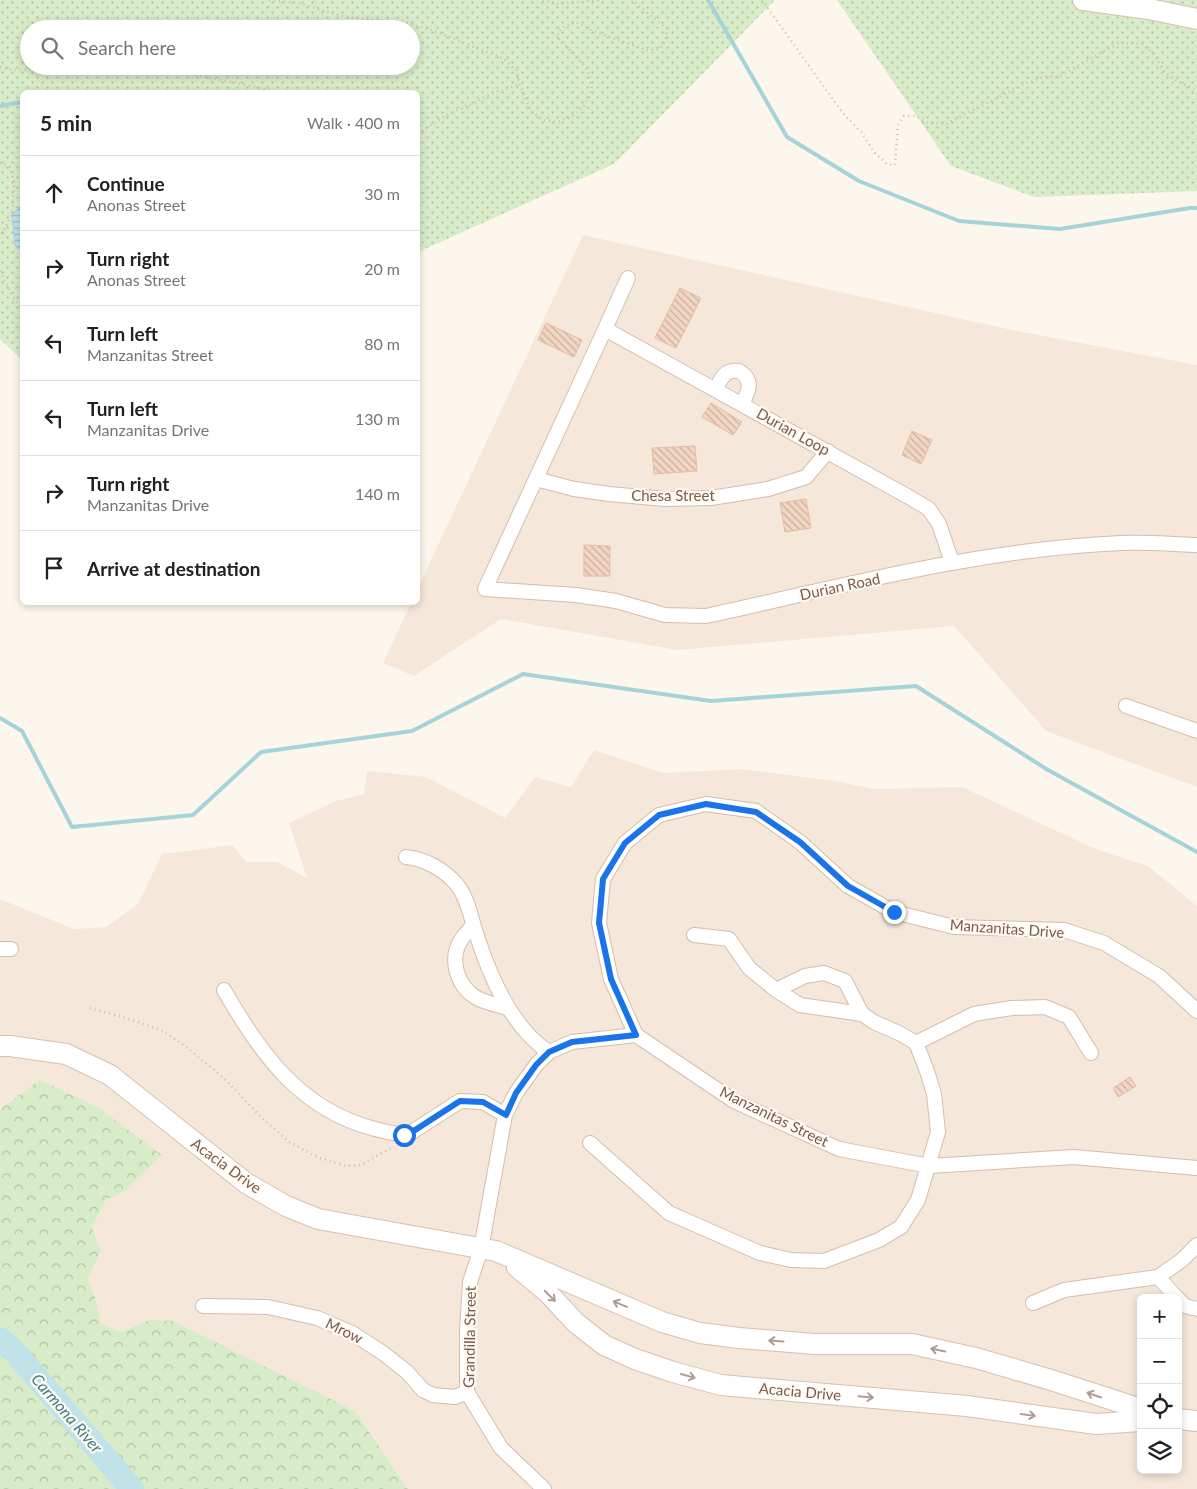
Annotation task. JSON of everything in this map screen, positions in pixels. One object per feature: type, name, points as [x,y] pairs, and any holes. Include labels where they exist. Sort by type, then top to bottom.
[{"type":"street","points":[[1083,0],[1149,9],[1197,19]]},
{"type":"street","points":[[536,479],[628,278]]},
{"type":"street","name":"Durian Loop","points":[[605,329],[828,451],[929,509],[939,524],[952,562]]},
{"type":"street","points":[[716,389],[723,376],[728,372],[739,371],[748,379],[750,384],[749,391],[742,404]]},
{"type":"street","name":"Chesa Street","points":[[536,479],[574,489],[609,494],[665,499],[711,498],[768,489],[806,478],[828,451]]},
{"type":"street","name":"Durian Road","points":[[536,479],[485,589],[576,595],[616,601],[665,615],[706,616],[952,562],[1027,552],[1122,543],[1197,545]]},
{"type":"street","points":[[1126,706],[1197,731]]},
{"type":"street","name":"Manzanitas Drive","points":[[636,1035],[611,979],[599,923],[603,879],[625,843],[659,815],[706,804],[756,812],[800,842],[848,886],[894,912],[954,927],[1064,930],[1104,943],[1159,976],[1197,1011]]},
{"type":"street","points":[[406,857],[418,858],[433,865],[459,887],[468,906],[490,974],[507,1008],[539,1045],[549,1052]]},
{"type":"street","points":[[474,925],[462,937],[458,947],[455,960],[458,977],[464,987],[478,998],[507,1008]]},
{"type":"street","points":[[590,1143],[669,1213],[760,1254],[792,1260],[824,1260],[879,1240],[901,1227],[918,1200],[938,1132],[934,1094],[916,1043],[862,1014],[800,1005],[776,990],[749,968],[729,938],[694,935]]},
{"type":"street","points":[[776,990],[805,976],[824,973],[845,980],[862,1014]]},
{"type":"street","points":[[224,990],[246,1029],[266,1057],[288,1079],[329,1110],[356,1124],[404,1135],[412,1132],[460,1101],[483,1102],[506,1115]]},
{"type":"street","points":[[916,1043],[974,1014],[1012,1008],[1045,1007],[1069,1017],[1091,1054]]},
{"type":"street","points":[[490,1251],[506,1115],[516,1093],[536,1065],[549,1052],[572,1042],[636,1035]]},
{"type":"street","name":"Manzanitas Street","points":[[636,1035],[734,1100],[839,1149],[929,1166],[1074,1157],[1197,1168]]},
{"type":"street","name":"Acacia Drive","points":[[0,1046],[66,1054],[110,1075],[246,1183],[286,1206],[318,1219],[490,1251],[662,1322],[700,1334],[815,1344],[912,1344],[976,1358],[1137,1408]]},
{"type":"street","points":[[1032,1303],[1064,1290],[1158,1277],[1182,1260],[1197,1245]]},
{"type":"street","name":"Acacia Drive","points":[[490,1251],[546,1292],[576,1323],[604,1345],[635,1359],[673,1372],[721,1385],[967,1406],[1096,1424],[1137,1421]]},
{"type":"street","name":"Grandilla Street","points":[[490,1251],[470,1282],[467,1330],[467,1392],[501,1448],[544,1489]]},
{"type":"street","points":[[1158,1277],[1174,1294]]},
{"type":"street","points":[[1182,1303],[1185,1306],[1197,1309]]},
{"type":"street","name":"Mrow","points":[[203,1306],[268,1307],[317,1318],[352,1333],[375,1348],[407,1372],[423,1390],[433,1395],[455,1397],[467,1392]]},
{"type":"street","points":[[1182,1419],[1197,1420]]},
{"type":"path","points":[[269,0],[297,3],[346,17],[376,20]]},
{"type":"path","points":[[543,0],[556,4],[603,0]]},
{"type":"path","points":[[420,27],[504,59],[516,70],[531,111],[543,120],[557,122],[571,117],[584,106],[592,90],[590,75],[580,61],[559,39],[558,32],[562,27],[576,22],[647,50],[660,50],[665,41],[667,29],[632,0]]},
{"type":"path","points":[[762,0],[842,112],[861,132],[875,153],[887,164],[895,165],[898,125],[904,116],[915,116],[928,123],[946,124],[1026,83],[1060,76],[1118,43],[1142,44],[1154,54],[1164,71],[1174,79],[1197,91]]},
{"type":"path","points":[[0,68],[7,70],[20,69]]},
{"type":"path","points":[[196,75],[270,90]]},
{"type":"path","points":[[420,133],[446,115],[492,93],[520,85]]},
{"type":"path","points":[[0,162],[10,167],[14,182],[12,215],[0,237]]},
{"type":"path","points":[[0,271],[14,299],[20,306]]},
{"type":"path","points":[[90,1008],[164,1031],[228,1081],[259,1116],[289,1142],[318,1157],[346,1166],[361,1165],[393,1147],[404,1135]]},
{"type":"shaded area","points":[[583,235],[1012,330],[1197,365],[1197,787],[1046,731],[954,626],[677,650],[501,619],[414,676],[383,663],[410,605],[420,605],[420,584]]},
{"type":"shaded area","points":[[594,750],[663,773],[742,769],[834,781],[874,789],[962,787],[1098,850],[1148,866],[1197,906],[1197,1489],[408,1489],[355,1411],[149,1320],[121,1332],[101,1323],[96,1300],[88,1279],[101,1251],[92,1228],[106,1200],[126,1191],[40,1081],[0,1108],[0,899],[74,929],[106,927],[138,904],[162,854],[232,845],[246,862],[277,862],[307,878],[289,823],[336,801],[364,794],[367,771],[426,777],[505,818],[535,777],[571,787]]},
{"type":"green space","points":[[0,0],[775,0],[614,164],[420,251],[420,90],[20,90],[20,358],[0,339]]},
{"type":"green space","points":[[837,0],[1197,0],[1197,191],[1034,197],[951,166]]},
{"type":"green space","points":[[40,1080],[99,1108],[162,1155],[126,1191],[106,1200],[92,1228],[101,1251],[88,1279],[96,1300],[101,1323],[121,1332],[149,1320],[173,1321],[355,1411],[408,1489],[0,1489],[0,1109]]},
{"type":"water","points":[[20,207],[20,250],[15,246],[12,215]]},
{"type":"building","points":[[680,288],[701,298],[676,348],[655,338]]},
{"type":"building","points":[[546,323],[582,340],[574,357],[538,340]]},
{"type":"building","points":[[711,403],[742,422],[733,435],[702,417]]},
{"type":"building","points":[[912,431],[932,440],[921,464],[902,455]]},
{"type":"building","points":[[695,446],[697,471],[654,474],[652,448]]},
{"type":"building","points":[[806,499],[811,528],[785,532],[780,503]]},
{"type":"building","points":[[584,545],[610,546],[610,576],[584,576]]},
{"type":"building","points":[[1130,1077],[1136,1086],[1118,1097],[1113,1088]]},
{"type":"waterway","points":[[708,0],[787,137],[859,181],[959,221],[1060,229],[1197,208]]},
{"type":"waterway","points":[[0,106],[20,102]]},
{"type":"waterway","points":[[0,718],[22,731],[72,827],[193,815],[261,752],[412,731],[523,674],[711,701],[916,686],[1048,770],[1197,852]]},
{"type":"waterway","name":"Carmona River","points":[[0,1339],[14,1351],[132,1489]]},
{"type":"route","points":[[404,1135],[412,1132],[460,1101],[483,1102],[506,1115],[516,1093],[536,1065],[549,1052],[572,1042],[636,1035],[611,979],[599,923],[603,879],[625,843],[659,815],[706,804],[756,812],[800,842],[848,886],[894,912]]}]
